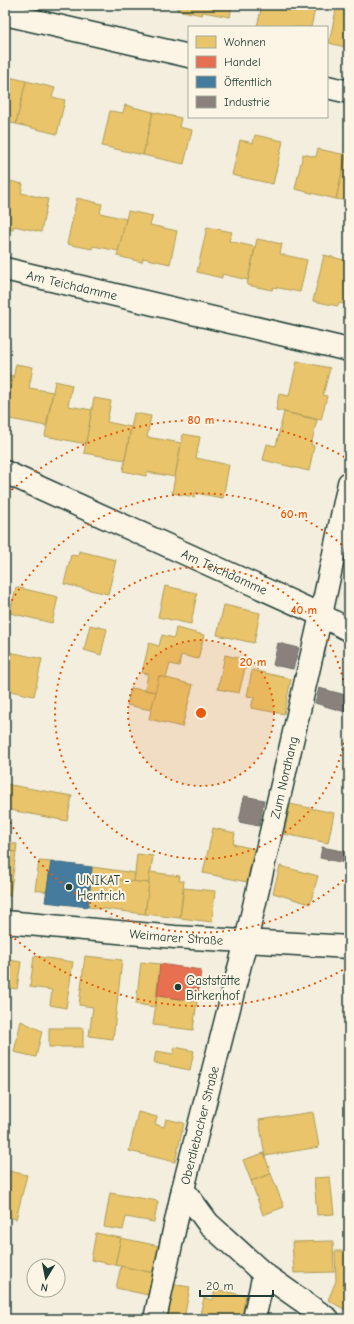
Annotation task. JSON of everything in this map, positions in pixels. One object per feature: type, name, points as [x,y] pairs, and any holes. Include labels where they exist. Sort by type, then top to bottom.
[{"type":"street","points":[[5,14],[188,56]]},
{"type":"street","points":[[328,87],[349,92]]},
{"type":"street","name":"Am Teichdamme","points":[[5,269],[349,350]]},
{"type":"street","name":"Am Teichdamme","points":[[5,472],[321,615],[349,630]]},
{"type":"street","points":[[321,615],[349,483]]},
{"type":"street","name":"Zum Nordhang","points":[[246,941],[321,615]]},
{"type":"street","name":"Weimarer Straße","points":[[5,922],[175,937],[349,947]]},
{"type":"street","name":"Oberdiebacher Straße","points":[[246,941],[183,1188],[208,1223],[264,1274],[328,1319]]},
{"type":"street","points":[[155,1319],[183,1188]]},
{"type":"street","points":[[254,1319],[264,1274]]},
{"type":"building: Wohnen","points":[[178,5],[232,5],[230,17],[203,12],[202,15],[177,10]]},
{"type":"building: Wohnen","points":[[262,5],[316,5],[311,26],[257,26]]},
{"type":"building: Wohnen","points":[[337,5],[349,5],[349,48],[329,43]]},
{"type":"building: Wohnen","points":[[5,76],[26,81],[16,124],[5,122]]},
{"type":"building: Wohnen","points":[[26,81],[55,88],[52,97],[65,100],[57,134],[16,124]]},
{"type":"building: Wohnen","points":[[125,105],[153,112],[143,155],[102,146],[110,111],[123,113]]},
{"type":"building: Wohnen","points":[[153,112],[181,118],[179,127],[192,130],[184,164],[143,155]]},
{"type":"building: Wohnen","points":[[255,135],[283,141],[273,184],[232,175],[240,140],[253,143]]},
{"type":"building: Wohnen","points":[[318,149],[346,155],[336,199],[295,189],[303,154],[316,157]]},
{"type":"building: Wohnen","points":[[346,155],[349,156],[349,201],[336,199]]},
{"type":"building: Wohnen","points":[[5,180],[23,184],[21,193],[48,199],[41,232],[14,226],[13,230],[5,228]]},
{"type":"building: Wohnen","points":[[77,198],[102,204],[100,213],[126,219],[119,251],[93,246],[92,249],[67,244]]},
{"type":"building: Wohnen","points":[[128,211],[153,216],[150,225],[177,231],[170,264],[143,258],[142,262],[117,256]]},
{"type":"building: Wohnen","points":[[207,227],[232,232],[229,241],[255,247],[248,280],[222,274],[222,278],[197,272]]},
{"type":"building: Wohnen","points":[[257,239],[282,244],[280,254],[307,260],[300,292],[273,287],[272,290],[247,285]]},
{"type":"building: Wohnen","points":[[324,255],[348,261],[346,271],[349,271],[349,305],[339,303],[338,306],[313,301]]},
{"type":"building: Wohnen","points":[[297,361],[330,368],[323,395],[327,396],[321,420],[276,410],[279,394],[289,396]]},
{"type":"building: Wohnen","points":[[16,364],[33,367],[29,388],[53,392],[46,426],[5,418]]},
{"type":"building: Wohnen","points":[[5,374],[13,376],[7,409],[5,409]]},
{"type":"building: Wohnen","points":[[55,381],[72,385],[68,406],[92,410],[86,444],[45,436]]},
{"type":"building: Wohnen","points":[[94,398],[111,401],[107,422],[131,427],[125,460],[84,453]]},
{"type":"building: Wohnen","points":[[284,412],[317,420],[311,445],[314,446],[309,471],[263,460],[267,444],[276,446]]},
{"type":"building: Wohnen","points":[[134,413],[151,416],[147,437],[181,443],[175,477],[147,472],[146,476],[123,471]]},
{"type":"building: Wohnen","points":[[183,434],[200,437],[196,458],[229,465],[223,498],[195,493],[195,497],[172,493]]},
{"type":"building: Wohnen","points":[[79,551],[116,560],[108,594],[64,584],[71,555],[78,556]]},
{"type":"building: Wohnen","points":[[346,585],[349,586],[349,598],[343,596]]},
{"type":"building: Wohnen","points":[[165,586],[197,593],[191,624],[158,617]]},
{"type":"building: Wohnen","points":[[16,587],[58,597],[52,623],[10,613]]},
{"type":"building: Wohnen","points":[[224,605],[260,613],[254,643],[217,635]]},
{"type":"building: Wohnen","points":[[90,625],[107,629],[101,655],[84,650]]},
{"type":"building: Wohnen","points":[[176,628],[204,635],[198,659],[181,655],[179,666],[170,664],[166,678],[159,676],[156,692],[145,690],[148,674],[142,673],[149,643],[159,646],[162,635],[174,638]]},
{"type":"building: Wohnen","points":[[5,651],[42,659],[34,696],[5,690]]},
{"type":"building: Wohnen","points":[[225,655],[247,660],[239,693],[218,689]]},
{"type":"building: Wohnen","points":[[252,670],[291,679],[284,714],[251,708],[254,697],[247,696]]},
{"type":"building: Wohnen","points":[[159,676],[193,685],[182,727],[149,719]]},
{"type":"building: Wohnen","points":[[131,688],[156,692],[151,710],[127,705]]},
{"type":"building: Wohnen","points":[[5,784],[72,796],[67,821],[5,809]]},
{"type":"building: Wohnen","points":[[290,804],[334,813],[328,843],[284,834]]},
{"type":"building: Wohnen","points":[[213,828],[235,833],[233,844],[254,849],[247,882],[203,873]]},
{"type":"building: Wohnen","points":[[5,843],[17,844],[16,852],[5,851]]},
{"type":"building: Wohnen","points":[[5,851],[16,852],[10,896],[5,895]]},
{"type":"building: Wohnen","points":[[137,854],[153,856],[149,883],[134,882]]},
{"type":"building: Wohnen","points":[[39,861],[51,862],[47,892],[35,890]]},
{"type":"building: Wohnen","points":[[280,866],[318,876],[310,904],[273,893]]},
{"type":"building: Wohnen","points":[[92,867],[135,873],[134,882],[91,877]]},
{"type":"building: Wohnen","points":[[150,872],[180,876],[179,881],[184,881],[180,918],[145,914]]},
{"type":"building: Wohnen","points":[[91,877],[149,883],[145,914],[88,907]]},
{"type":"building: Wohnen","points":[[184,888],[215,891],[212,922],[180,918]]},
{"type":"building: Wohnen","points":[[5,953],[9,954],[5,982]]},
{"type":"building: Wohnen","points":[[34,956],[73,962],[66,1008],[50,1005],[52,990],[30,987]]},
{"type":"building: Wohnen","points":[[85,956],[122,960],[113,1039],[89,1036],[93,1007],[79,1005]]},
{"type":"building: Wohnen","points":[[9,960],[21,962],[17,989],[5,987]]},
{"type":"building: Wohnen","points":[[141,962],[160,964],[155,1007],[136,1004]]},
{"type":"building: Wohnen","points":[[157,996],[197,1001],[193,1030],[153,1025]]},
{"type":"building: Wohnen","points":[[21,1021],[42,1031],[36,1057],[14,1052]]},
{"type":"building: Wohnen","points":[[49,1028],[83,1028],[83,1047],[49,1047]]},
{"type":"building: Wohnen","points":[[175,1047],[194,1051],[190,1070],[154,1063],[156,1051],[173,1054]]},
{"type":"building: Wohnen","points":[[349,1082],[349,1096],[344,1095]]},
{"type":"building: Wohnen","points":[[138,1112],[157,1117],[155,1124],[164,1127],[166,1119],[184,1123],[175,1162],[129,1151]]},
{"type":"building: Wohnen","points":[[313,1112],[319,1147],[265,1156],[259,1120]]},
{"type":"building: Wohnen","points":[[264,1153],[271,1174],[251,1181],[243,1160]]},
{"type":"building: Wohnen","points":[[9,1171],[27,1175],[16,1219],[5,1216],[5,1187]]},
{"type":"building: Wohnen","points":[[271,1174],[284,1207],[263,1215],[251,1181]]},
{"type":"building: Wohnen","points":[[330,1177],[334,1214],[317,1215],[314,1178]]},
{"type":"building: Wohnen","points":[[110,1193],[158,1201],[154,1222],[126,1217],[123,1230],[104,1227]]},
{"type":"building: Wohnen","points":[[347,1226],[349,1226],[349,1246],[348,1246]]},
{"type":"building: Wohnen","points":[[96,1233],[121,1238],[115,1265],[91,1260]]},
{"type":"building: Wohnen","points":[[121,1238],[159,1246],[153,1273],[115,1265]]},
{"type":"building: Wohnen","points":[[333,1241],[334,1272],[294,1273],[292,1242]]},
{"type":"building: Wohnen","points":[[335,1251],[349,1251],[349,1312],[328,1300],[336,1281]]},
{"type":"building: Wohnen","points":[[121,1266],[153,1273],[148,1295],[116,1288]]},
{"type":"building: Wohnen","points":[[170,1284],[190,1287],[184,1319],[164,1316]]},
{"type":"building: Wohnen","points":[[215,1289],[246,1296],[241,1319],[208,1319],[209,1316],[200,1314],[204,1298],[213,1300]]},
{"type":"building: Handel","points":[[160,964],[201,970],[197,1001],[157,996]]},
{"type":"building: Öffentlich","points":[[51,862],[92,867],[88,907],[45,902]]},
{"type":"building: Industrie","points":[[278,643],[299,648],[293,669],[273,665]]},
{"type":"building: Industrie","points":[[319,688],[349,696],[345,712],[315,703]]},
{"type":"building: Industrie","points":[[244,796],[264,800],[259,826],[239,822]]},
{"type":"building: Industrie","points":[[322,847],[347,852],[345,863],[320,858]]},
{"type":"place","name":"UNIKAT - Hentrich","points":[[69,887]]},
{"type":"place","name":"Gaststätte Birkenhof","points":[[178,987]]}]
